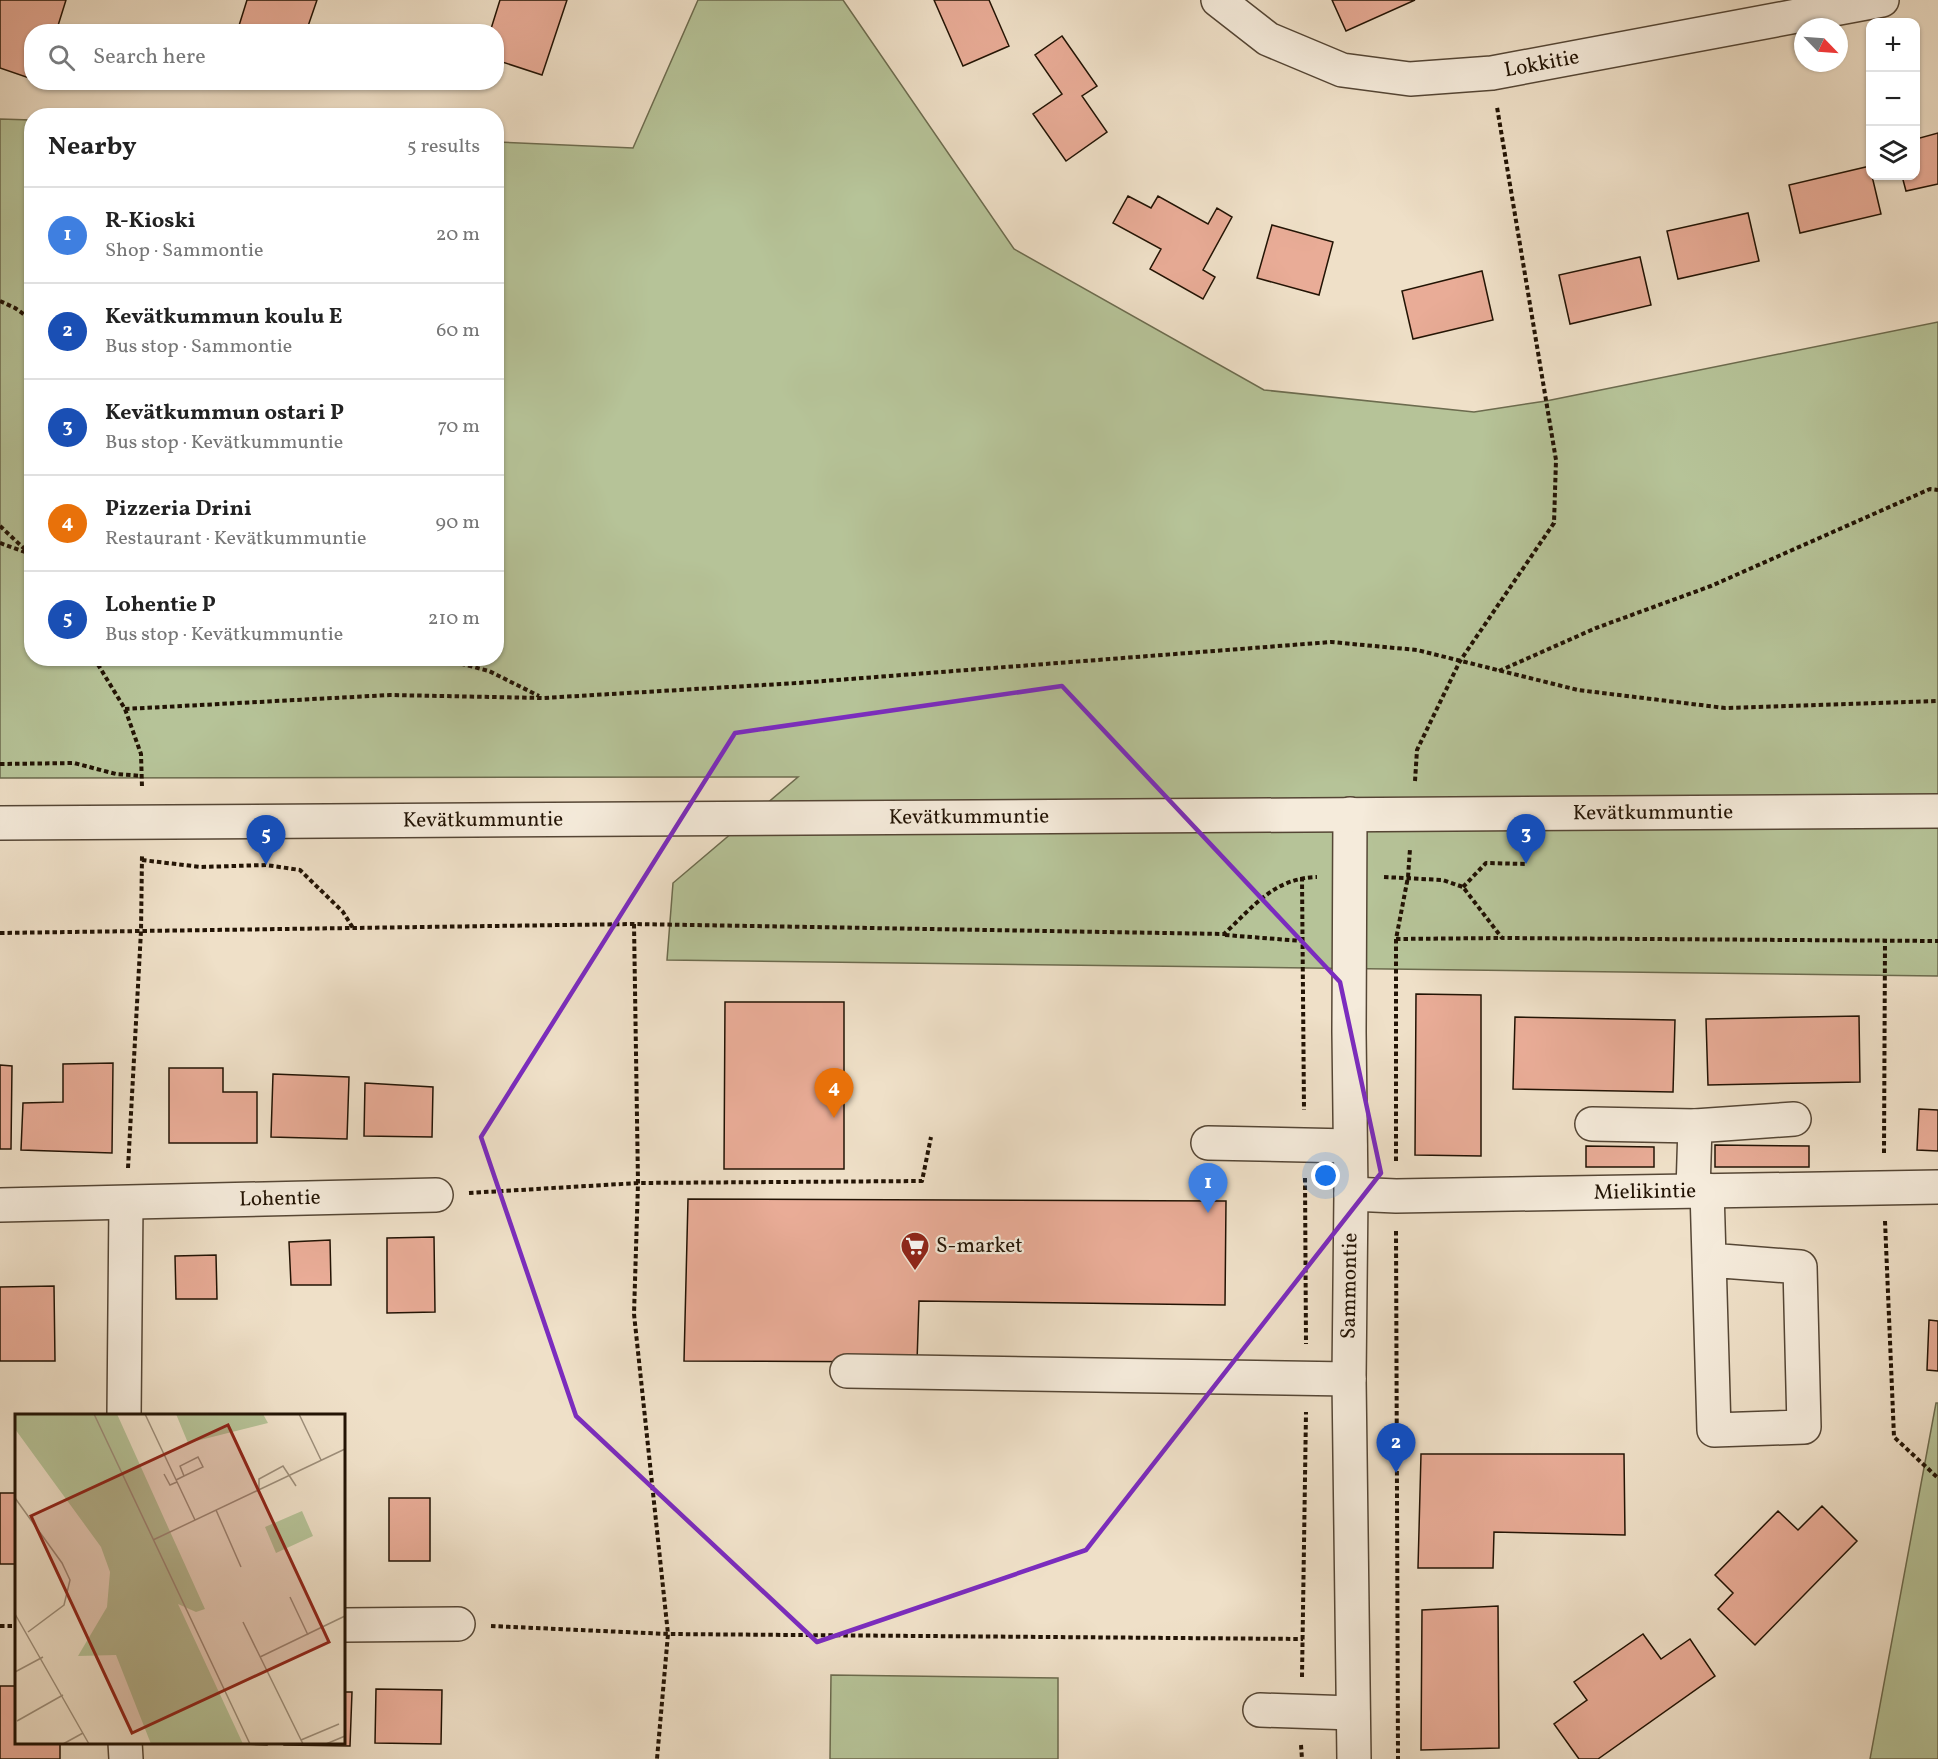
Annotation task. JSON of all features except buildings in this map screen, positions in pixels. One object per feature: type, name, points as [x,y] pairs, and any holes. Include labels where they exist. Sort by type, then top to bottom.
[{"type":"street","name":"Lokkitie","points":[[1218,0],[1268,39],[1342,70],[1410,78],[1492,74],[1882,0]]},
{"type":"street","name":"Kevätkummuntie","points":[[0,823],[1938,811]]},
{"type":"street","name":"Sammontie","points":[[1350,814],[1349,1379],[1354,1759]]},
{"type":"street","points":[[1592,1124],[1695,1126],[1794,1119]]},
{"type":"street","points":[[1695,1126],[1709,1260],[1714,1430],[1804,1427],[1800,1267],[1709,1260]]},
{"type":"street","points":[[1208,1143],[1350,1146]]},
{"type":"street","name":"Mielikintie","points":[[1351,1194],[1396,1196],[1938,1187]]},
{"type":"street","name":"Lohentie","points":[[0,1205],[436,1196]]},
{"type":"street","points":[[124,1414],[126,1203]]},
{"type":"street","points":[[847,1371],[1349,1379]]},
{"type":"street","points":[[345,1625],[458,1624]]},
{"type":"street","points":[[1260,1710],[1353,1713]]},
{"type":"path","points":[[1398,1759],[1396,939],[1408,877],[1417,750],[1460,661],[1554,523],[1556,460],[1492,74]]},
{"type":"path","points":[[0,301],[24,314]]},
{"type":"path","points":[[1498,671],[1596,628],[1711,586],[1930,489],[1938,490]]},
{"type":"path","points":[[0,526],[24,548]]},
{"type":"path","points":[[0,543],[24,552]]},
{"type":"path","points":[[125,709],[390,695],[543,698],[798,683],[1331,642],[1417,650],[1578,690],[1725,708],[1938,701]]},
{"type":"path","points":[[470,666],[489,671],[543,698]]},
{"type":"path","points":[[0,764],[74,763],[117,774],[141,776]]},
{"type":"path","points":[[142,860],[201,867],[266,865],[300,870],[343,912],[353,928]]},
{"type":"path","points":[[1463,887],[1486,863],[1526,864]]},
{"type":"path","points":[[1224,934],[1275,887],[1302,877],[1349,876],[1443,880],[1463,887],[1502,938]]},
{"type":"path","points":[[1302,877],[1306,1379],[1302,1759]]},
{"type":"path","points":[[634,924],[638,1183],[634,1314],[668,1635],[657,1759]]},
{"type":"path","points":[[0,933],[634,924],[1224,934],[1302,940]]},
{"type":"path","points":[[126,1203],[141,931]]},
{"type":"path","points":[[1396,939],[1938,941]]},
{"type":"path","points":[[436,1196],[638,1183],[922,1181],[932,1137]]},
{"type":"path","points":[[1894,1437],[1938,1478]]},
{"type":"path","points":[[458,1624],[668,1635],[1303,1639]]},
{"type":"highlighted area","points":[[1062,686],[1340,982],[1381,1173],[1086,1550],[817,1642],[576,1416],[481,1137],[735,733]]},
{"type":"green space","points":[[698,0],[843,0],[1014,249],[1264,390],[1474,412],[1546,401],[1938,322],[1938,976],[667,960],[673,883],[798,777],[0,778],[0,119],[24,120],[24,666],[504,666],[504,142],[633,148]]},
{"type":"green space","points":[[1936,1403],[1938,1403],[1938,1759],[1870,1759]]},
{"type":"green space","points":[[831,1675],[1058,1678],[1058,1759],[830,1759]]},
{"type":"place","name":"Kevätkummun ostari P","points":[[1526,864]]},
{"type":"place","name":"Lohentie P","points":[[266,865]]},
{"type":"place","name":"Pizzeria Drini","points":[[834,1118]]},
{"type":"place","name":"R-Kioski","points":[[1208,1213]]},
{"type":"place","name":"S-market","points":[[915,1272]]},
{"type":"place","name":"Kevätkummun koulu E","points":[[1396,1473]]}]
